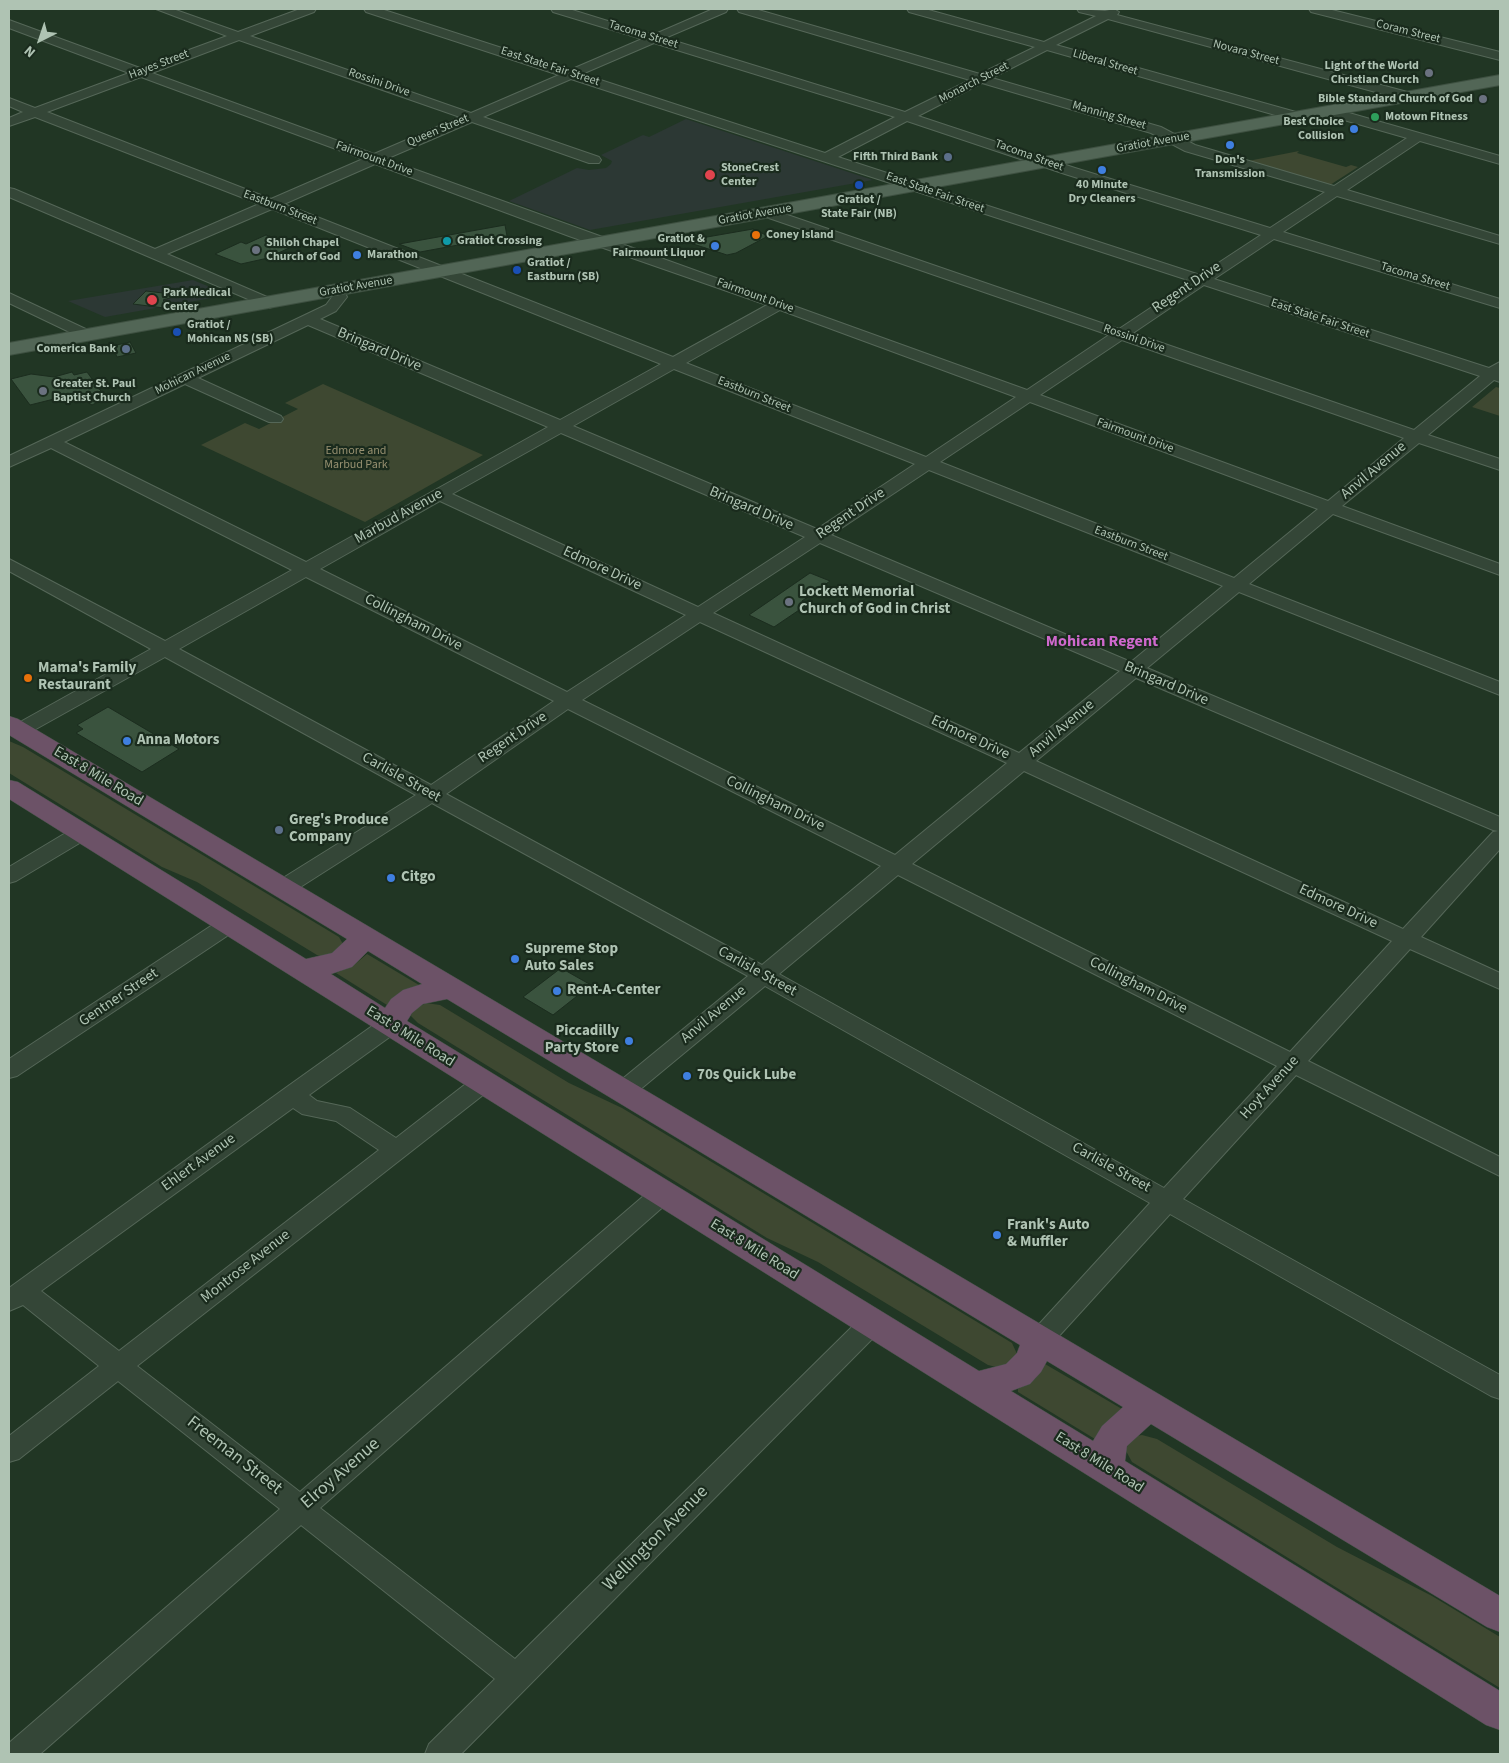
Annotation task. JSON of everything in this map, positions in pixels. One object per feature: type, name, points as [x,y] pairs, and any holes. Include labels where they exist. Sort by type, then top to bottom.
[{"type":"highway","name":"East 8 Mile Road","points":[[14,727],[1500,1615]]},
{"type":"highway","name":"East 8 Mile Road","points":[[9,788],[1500,1712]]},
{"type":"highway","points":[[301,969],[326,966],[342,960],[354,950],[363,936]]},
{"type":"highway","points":[[390,1024],[401,1006],[413,997],[432,991],[452,989]]},
{"type":"highway","points":[[974,1386],[998,1382],[1018,1374],[1029,1362],[1040,1340]]},
{"type":"highway","points":[[1106,1468],[1110,1443],[1114,1436],[1149,1405]]},
{"type":"main road","name":"Gratiot Avenue","points":[[9,349],[1328,111],[1497,83]]},
{"type":"street","name":"Rossini Drive","points":[[162,9],[473,116],[594,160]]},
{"type":"street","name":"Hayes Street","points":[[9,122],[310,9]]},
{"type":"street","name":"East State Fair Street","points":[[370,9],[828,157],[1199,280],[1497,373]]},
{"type":"street","name":"Tacoma Street","points":[[558,9],[908,117],[1048,162],[1070,171],[1500,304]]},
{"type":"street","name":"Queen Street","points":[[155,254],[722,9]]},
{"type":"street","name":"Manning Street","points":[[743,9],[1156,130],[1190,148],[1500,240]]},
{"type":"street","name":"Liberal Street","points":[[913,9],[1298,117]]},
{"type":"street","name":"Novara Street","points":[[1083,9],[1410,97]]},
{"type":"street","name":"Monarch Street","points":[[828,157],[1120,9]]},
{"type":"street","name":"Coram Street","points":[[1315,9],[1500,56]]},
{"type":"street","name":"Fairmount Drive","points":[[9,24],[577,234],[605,242],[779,304],[1500,570]]},
{"type":"street","name":"Eastburn Street","points":[[9,102],[1500,688]]},
{"type":"street","points":[[1328,111],[1500,160]]},
{"type":"street","name":"Regent Drive","points":[[283,888],[430,795],[567,701],[700,615],[1028,397],[1199,280],[1417,137]]},
{"type":"street","points":[[9,192],[269,303]]},
{"type":"street","name":"Rossini Drive","points":[[768,212],[1500,465]]},
{"type":"street","name":"Mohican Avenue","points":[[9,462],[307,319],[337,302],[340,297],[338,290]]},
{"type":"street","points":[[9,297],[87,335]]},
{"type":"street","name":"Marbud Avenue","points":[[14,727],[164,649],[779,304]]},
{"type":"street","name":"Bringard Drive","points":[[307,319],[817,537],[1500,824]]},
{"type":"street","name":"Anvil Avenue","points":[[623,1091],[1416,436],[1497,373]]},
{"type":"street","points":[[185,378],[275,419]]},
{"type":"street","name":"Collingham Drive","points":[[51,442],[1500,1167]]},
{"type":"street","name":"Edmore Drive","points":[[440,495],[1500,982]]},
{"type":"street","name":"Carlisle Street","points":[[9,564],[763,975],[1168,1200],[1500,1388]]},
{"type":"street","points":[[9,876],[81,833]]},
{"type":"street","name":"Hoyt Avenue","points":[[1040,1340],[1500,837]]},
{"type":"street","name":"Gentner Street","points":[[9,1070],[228,924]]},
{"type":"street","name":"Ehlert Avenue","points":[[16,1296],[390,1024]]},
{"type":"street","name":"Montrose Avenue","points":[[9,1451],[484,1082]]},
{"type":"street","points":[[292,1095],[310,1108],[342,1114],[397,1150]]},
{"type":"street","name":"Elroy Avenue","points":[[18,1754],[663,1193]]},
{"type":"street","name":"Freeman Street","points":[[16,1296],[118,1366],[516,1678]]},
{"type":"street","name":"Wellington Avenue","points":[[440,1754],[872,1323]]},
{"type":"shaded area","name":"StoneCrest Center","points":[[686,119],[873,180],[590,230],[509,201],[577,168],[589,170],[606,168],[612,161],[601,155],[643,135],[649,137]]},
{"type":"shaded area","points":[[193,280],[229,295],[105,317],[68,301]]},
{"type":"green space","points":[[1299,151],[1297,153],[1346,167],[1351,165],[1358,167],[1330,185],[1248,161]]},
{"type":"green space","name":"Edmore and Marbud Park","points":[[323,384],[483,455],[365,522],[201,445],[245,423],[259,429],[298,409],[285,403]]},
{"type":"green space","points":[[1496,387],[1500,388],[1500,416],[1472,407]]},
{"type":"green space","points":[[9,741],[23,747],[339,937],[344,946],[341,951],[323,957],[317,955],[197,882],[162,867],[9,773]]},
{"type":"green space","points":[[367,954],[419,985],[387,1005],[336,973],[354,965]]},
{"type":"green space","points":[[426,1003],[440,1005],[569,1083],[622,1108],[1012,1343],[1017,1354],[1015,1361],[1000,1368],[988,1365],[818,1262],[767,1238],[418,1023],[411,1016],[413,1010]]},
{"type":"green space","points":[[1045,1364],[1122,1409],[1095,1439],[1018,1392],[1018,1389],[1035,1379]]},
{"type":"green space","points":[[1142,1435],[1157,1439],[1337,1547],[1432,1596],[1500,1637],[1500,1688],[1132,1462],[1126,1451],[1128,1444],[1136,1436]]},
{"type":"building","name":"Gratiot Crossing","points":[[505,225],[507,236],[420,252],[399,244]]},
{"type":"building","points":[[753,229],[768,236],[736,253],[727,255],[684,241]]},
{"type":"building","name":"Shiloh Chapel Church of God","points":[[266,235],[291,244],[285,247],[289,248],[268,258],[241,264],[215,254],[241,242],[246,244]]},
{"type":"building","name":"Park Medical Center","points":[[146,291],[180,295],[163,300],[172,309],[133,304]]},
{"type":"building","points":[[130,342],[136,353],[117,357],[112,346]]},
{"type":"building","points":[[72,372],[74,375],[87,372],[106,398],[92,405],[85,401],[75,403],[70,395],[30,405],[11,379],[31,374],[54,377]]},
{"type":"building","name":"Lockett Memorial Church of God in Christ","points":[[810,573],[830,581],[802,601],[808,604],[774,627],[749,615]]},
{"type":"building","name":"Anna Motors","points":[[108,707],[179,749],[142,772],[76,733],[83,729],[77,725]]},
{"type":"building","name":"Rent-A-Center","points":[[561,968],[591,985],[553,1015],[523,997]]},
{"type":"place","name":"Light of the World Christian Church","points":[[1429,73]]},
{"type":"place","name":"Bible Standard Church of God","points":[[1483,99]]},
{"type":"place","name":"Motown Fitness","points":[[1375,117]]},
{"type":"place","name":"Best Choice Collision","points":[[1354,129]]},
{"type":"place","name":"Don's Transmission","points":[[1230,145]]},
{"type":"place","name":"Fifth Third Bank","points":[[948,157]]},
{"type":"place","name":"40 Minute Dry Cleaners","points":[[1102,170]]},
{"type":"place","name":"StoneCrest Center","points":[[710,175]]},
{"type":"place","name":"Gratiot / State Fair (NB)","points":[[859,185]]},
{"type":"place","name":"Coney Island","points":[[756,235]]},
{"type":"place","name":"Gratiot Crossing","points":[[447,241]]},
{"type":"place","name":"Gratiot & Fairmount Liquor","points":[[715,246]]},
{"type":"place","name":"Shiloh Chapel Church of God","points":[[256,250]]},
{"type":"place","name":"Marathon","points":[[357,255]]},
{"type":"place","name":"Gratiot / Eastburn (SB)","points":[[517,270]]},
{"type":"place","name":"Park Medical Center","points":[[152,300]]},
{"type":"place","name":"Gratiot / Mohican NS (SB)","points":[[177,332]]},
{"type":"place","name":"Comerica Bank","points":[[126,349]]},
{"type":"place","name":"Greater St. Paul Baptist Church","points":[[43,391]]},
{"type":"place","name":"Lockett Memorial Church of God in Christ","points":[[789,602]]},
{"type":"place","name":"Mama's Family Restaurant","points":[[28,678]]},
{"type":"place","name":"Anna Motors","points":[[127,741]]},
{"type":"place","name":"Greg's Produce Company","points":[[279,830]]},
{"type":"place","name":"Citgo","points":[[391,878]]},
{"type":"place","name":"Supreme Stop Auto Sales","points":[[515,959]]},
{"type":"place","name":"Rent-A-Center","points":[[557,991]]},
{"type":"place","name":"Piccadilly Party Store","points":[[629,1041]]},
{"type":"place","name":"70s Quick Lube","points":[[687,1076]]},
{"type":"place","name":"Frank's Auto & Muffler","points":[[997,1235]]},
{"type":"district","name":"Mohican Regent","points":[[1102,642]]}]
